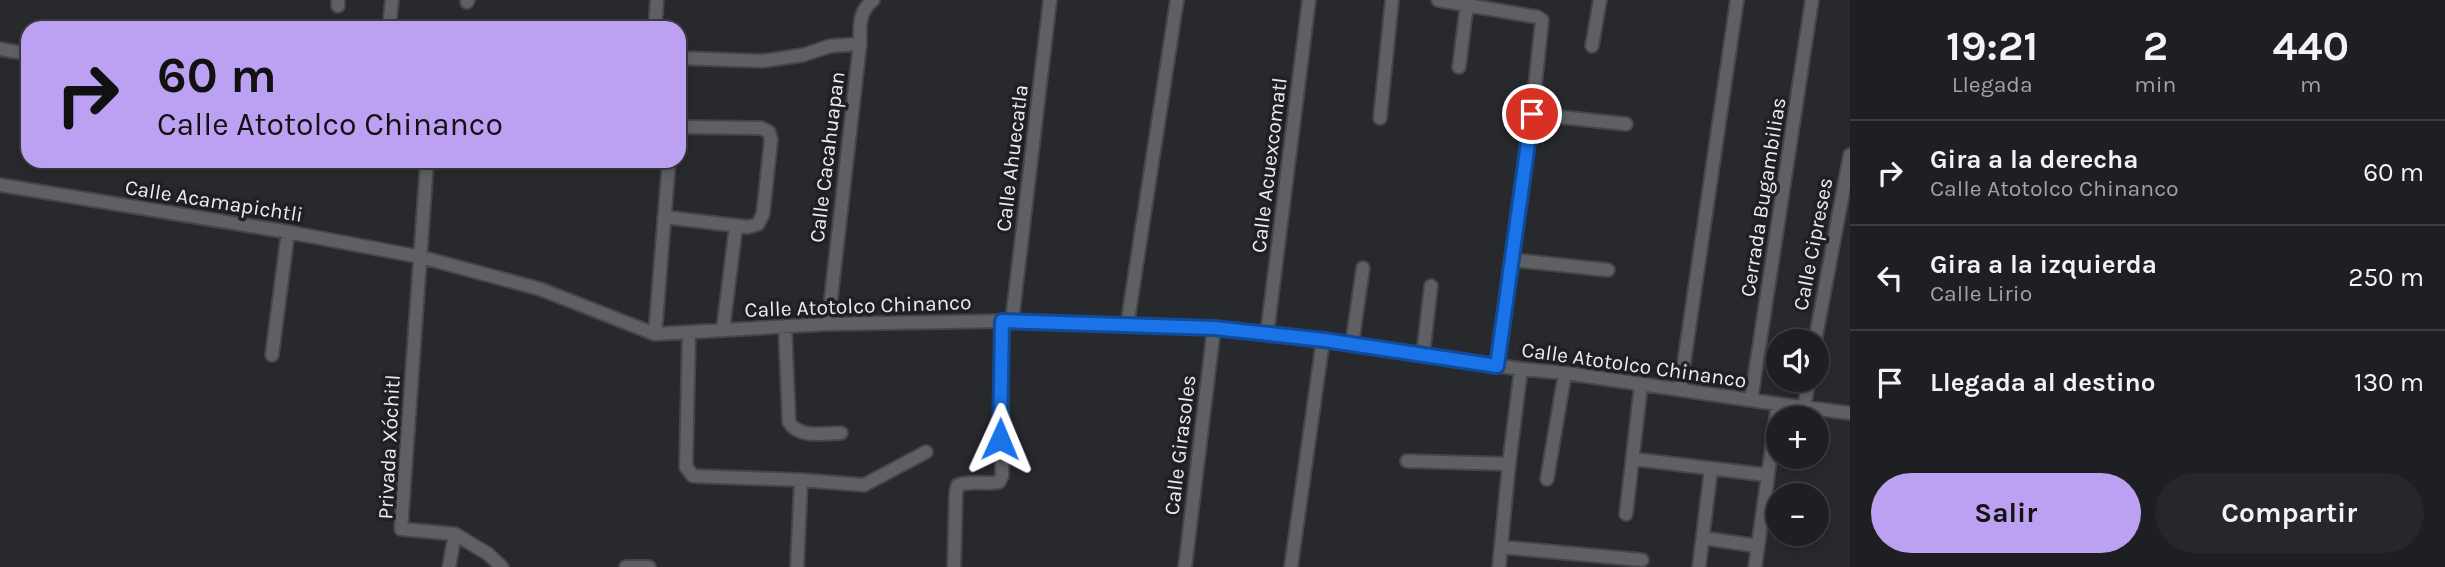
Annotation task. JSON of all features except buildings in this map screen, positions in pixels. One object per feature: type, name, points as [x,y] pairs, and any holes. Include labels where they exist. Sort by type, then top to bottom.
[{"type":"street","points":[[390,21],[392,0]]},
{"type":"street","points":[[656,21],[657,0]]},
{"type":"street","name":"Calle Cacahuapan","points":[[828,324],[860,44],[859,18],[873,0]]},
{"type":"street","name":"Calle Ahuecatla","points":[[954,567],[958,485],[992,483],[999,481],[1002,476],[1007,321],[1051,0]]},
{"type":"street","points":[[1127,326],[1177,0]]},
{"type":"street","name":"Calle Acuexcomatl","points":[[1267,334],[1309,0]]},
{"type":"street","points":[[1380,118],[1392,0]]},
{"type":"street","points":[[1438,0],[1507,5],[1542,20],[1532,114],[1497,366]]},
{"type":"street","points":[[1592,46],[1600,0]]},
{"type":"street","points":[[1680,390],[1737,0]]},
{"type":"street","name":"Cerrada Bugambilias","points":[[1751,400],[1812,0]]},
{"type":"street","points":[[1459,67],[1467,4]]},
{"type":"street","points":[[686,58],[762,61],[803,55],[830,46],[860,44]]},
{"type":"street","points":[[0,49],[21,53]]},
{"type":"street","points":[[1532,114],[1626,124]]},
{"type":"street","points":[[664,217],[748,227],[758,225],[762,214],[771,140],[769,132],[761,128],[686,127]]},
{"type":"street","name":"Calle Cipreses","points":[[1817,329],[1850,155]]},
{"type":"street","points":[[421,257],[427,168]]},
{"type":"street","points":[[655,334],[668,168]]},
{"type":"street","name":"Calle Acamapichtli","points":[[0,185],[288,232],[421,257]]},
{"type":"street","points":[[723,329],[736,226]]},
{"type":"street","points":[[272,355],[288,232]]},
{"type":"street","name":"Calle Atotolco Chinanco","points":[[421,257],[540,289],[655,334],[828,324],[1007,321],[1214,328],[1324,340],[1795,406]]},
{"type":"street","name":"Privada Xóchitl","points":[[421,257],[401,529],[455,534],[488,554],[502,567]]},
{"type":"street","points":[[1513,260],[1608,270]]},
{"type":"street","points":[[1352,344],[1363,268]]},
{"type":"street","points":[[1423,355],[1432,286]]},
{"type":"street","points":[[785,326],[789,422],[794,430],[802,433],[841,433]]},
{"type":"street","name":"Calle Girasoles","points":[[1185,567],[1214,328]]},
{"type":"street","points":[[689,333],[686,467],[693,476],[864,485],[926,452]]},
{"type":"street","points":[[1291,567],[1324,340]]},
{"type":"street","points":[[1499,567],[1521,369]]},
{"type":"street","points":[[1547,479],[1564,373]]},
{"type":"street","points":[[1626,514],[1641,385]]},
{"type":"street","points":[[1755,567],[1778,404]]},
{"type":"street","name":"Calle Atotolco Chinanco","points":[[1829,410],[1850,412]]},
{"type":"street","points":[[1633,459],[1767,475]]},
{"type":"street","points":[[1407,461],[1509,464]]},
{"type":"street","points":[[1699,567],[1711,469]]},
{"type":"street","points":[[797,567],[801,480]]},
{"type":"street","points":[[449,567],[455,534]]},
{"type":"street","points":[[1703,538],[1758,546]]},
{"type":"street","points":[[1501,547],[1642,560]]},
{"type":"street","points":[[626,567],[649,567]]},
{"type":"route","points":[[1000,439],[1002,321],[1214,328],[1324,340],[1497,366],[1532,114]]}]
